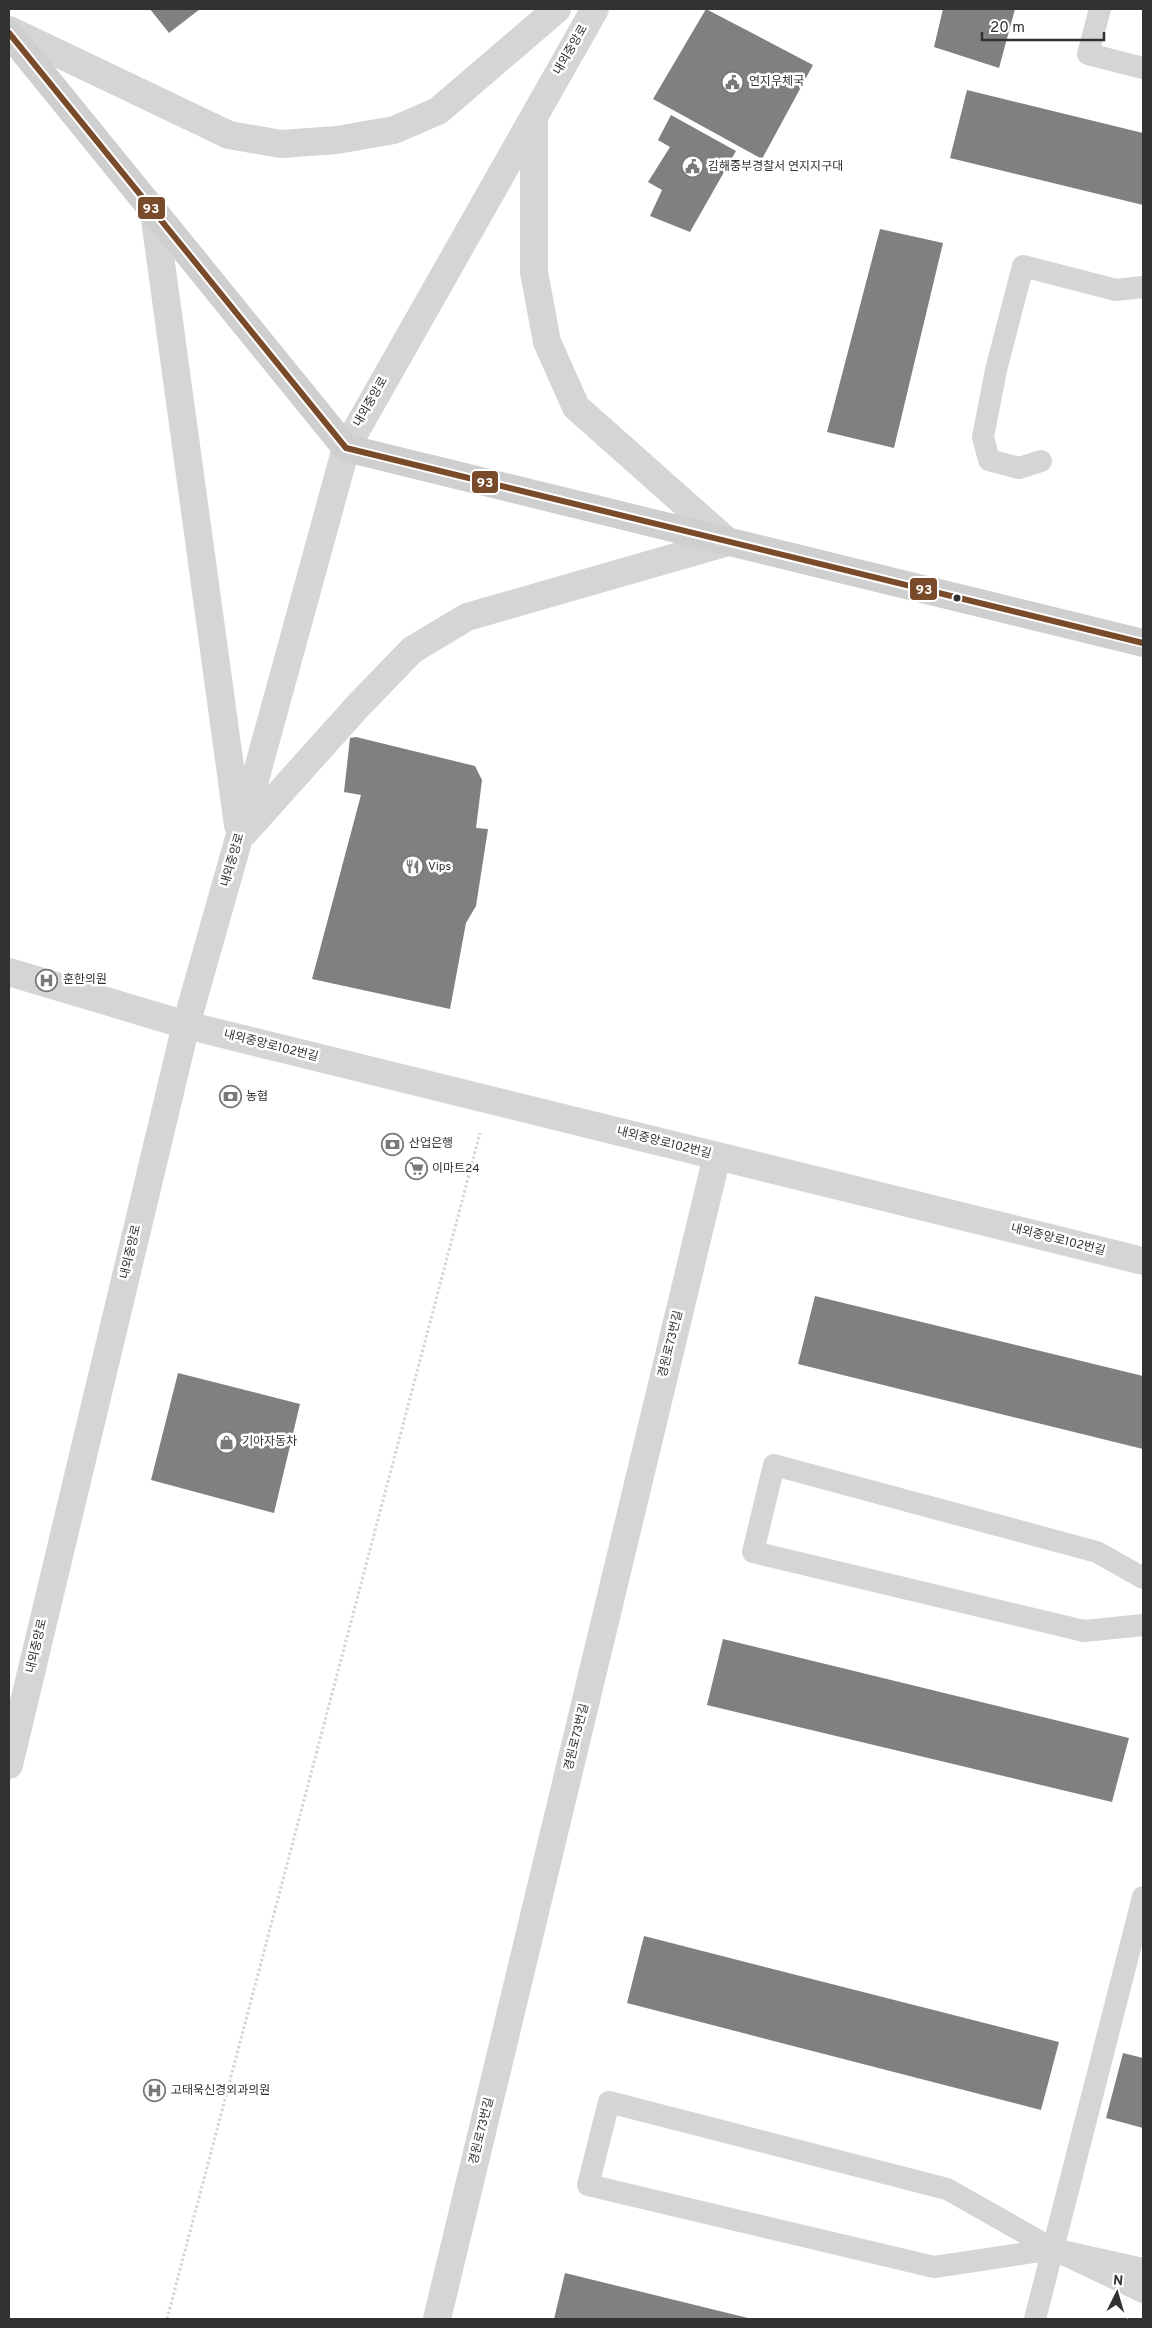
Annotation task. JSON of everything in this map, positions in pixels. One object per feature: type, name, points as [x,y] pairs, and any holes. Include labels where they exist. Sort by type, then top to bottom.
[{"type":"main road","points":[[9,32],[346,448],[1143,643]]},
{"type":"street","points":[[9,32],[229,135],[281,144],[337,140],[394,130],[438,111],[557,9]]},
{"type":"street","name":"내외중앙로","points":[[9,1766],[186,1025],[240,838],[346,448],[595,9]]},
{"type":"street","points":[[534,115],[534,272],[547,342],[576,407],[728,542]]},
{"type":"street","points":[[154,212],[240,838]]},
{"type":"street","points":[[240,838],[357,707],[412,650],[467,617],[728,542]]},
{"type":"street","name":"내외중앙로102번길","points":[[9,972],[186,1025],[1143,1261]]},
{"type":"street","name":"경원로73번길","points":[[436,2319],[717,1156]]},
{"type":"lane","points":[[1100,9],[1088,54],[1143,68]]},
{"type":"lane","points":[[1041,461],[1019,468],[989,460],[983,437],[996,370],[1023,266],[1116,290],[1143,287]]},
{"type":"lane","points":[[1143,1578],[1097,1552],[774,1464],[753,1552],[1084,1631],[1143,1626]]},
{"type":"lane","points":[[1035,2319],[1143,1898]]},
{"type":"lane","points":[[1143,2269],[1053,2249],[934,2267],[588,2185],[609,2102],[947,2189],[1053,2249],[1143,2292]]},
{"type":"path","points":[[167,2319],[488,1100]]},
{"type":"building","points":[[150,9],[200,9],[169,33]]},
{"type":"building","name":"연지우체국","points":[[706,9],[813,65],[762,159],[653,99]]},
{"type":"building","points":[[943,9],[1015,9],[999,68],[934,47]]},
{"type":"building","points":[[967,90],[1143,133],[1143,205],[950,158]]},
{"type":"building","name":"김해중부경찰서 연지지구대","points":[[671,115],[736,151],[690,232],[650,216],[662,190],[648,182],[670,147],[658,140]]},
{"type":"building","points":[[880,229],[943,243],[894,448],[827,432]]},
{"type":"building","name":"Vips","points":[[356,737],[475,766],[482,780],[476,828],[488,829],[476,906],[466,923],[450,1009],[312,979],[361,795],[344,792],[350,738]]},
{"type":"building","points":[[815,1296],[1143,1376],[1143,1449],[798,1364]]},
{"type":"building","name":"기아자동차","points":[[178,1373],[300,1404],[274,1513],[151,1480]]},
{"type":"building","points":[[723,1639],[1129,1738],[1112,1802],[707,1705]]},
{"type":"building","points":[[644,1936],[1059,2042],[1041,2110],[627,2003]]},
{"type":"building","points":[[1123,2053],[1143,2058],[1143,2128],[1106,2118]]},
{"type":"building","points":[[565,2273],[752,2319],[554,2319]]},
{"type":"transit line","name":"93","points":[[9,33],[346,448],[1143,643]]},
{"type":"place","name":"연지우체국","points":[[733,82]]},
{"type":"place","name":"김해중부경찰서 연지지구대","points":[[692,167]]},
{"type":"place","name":"Vips","points":[[412,867]]},
{"type":"place","name":"훈한의원","points":[[47,980]]},
{"type":"place","name":"농협","points":[[230,1097]]},
{"type":"place","name":"산업은행","points":[[393,1144]]},
{"type":"place","name":"이마트24","points":[[416,1169]]},
{"type":"place","name":"기아자동차","points":[[226,1442]]},
{"type":"place","name":"고태욱신경외과의원","points":[[155,2091]]}]
